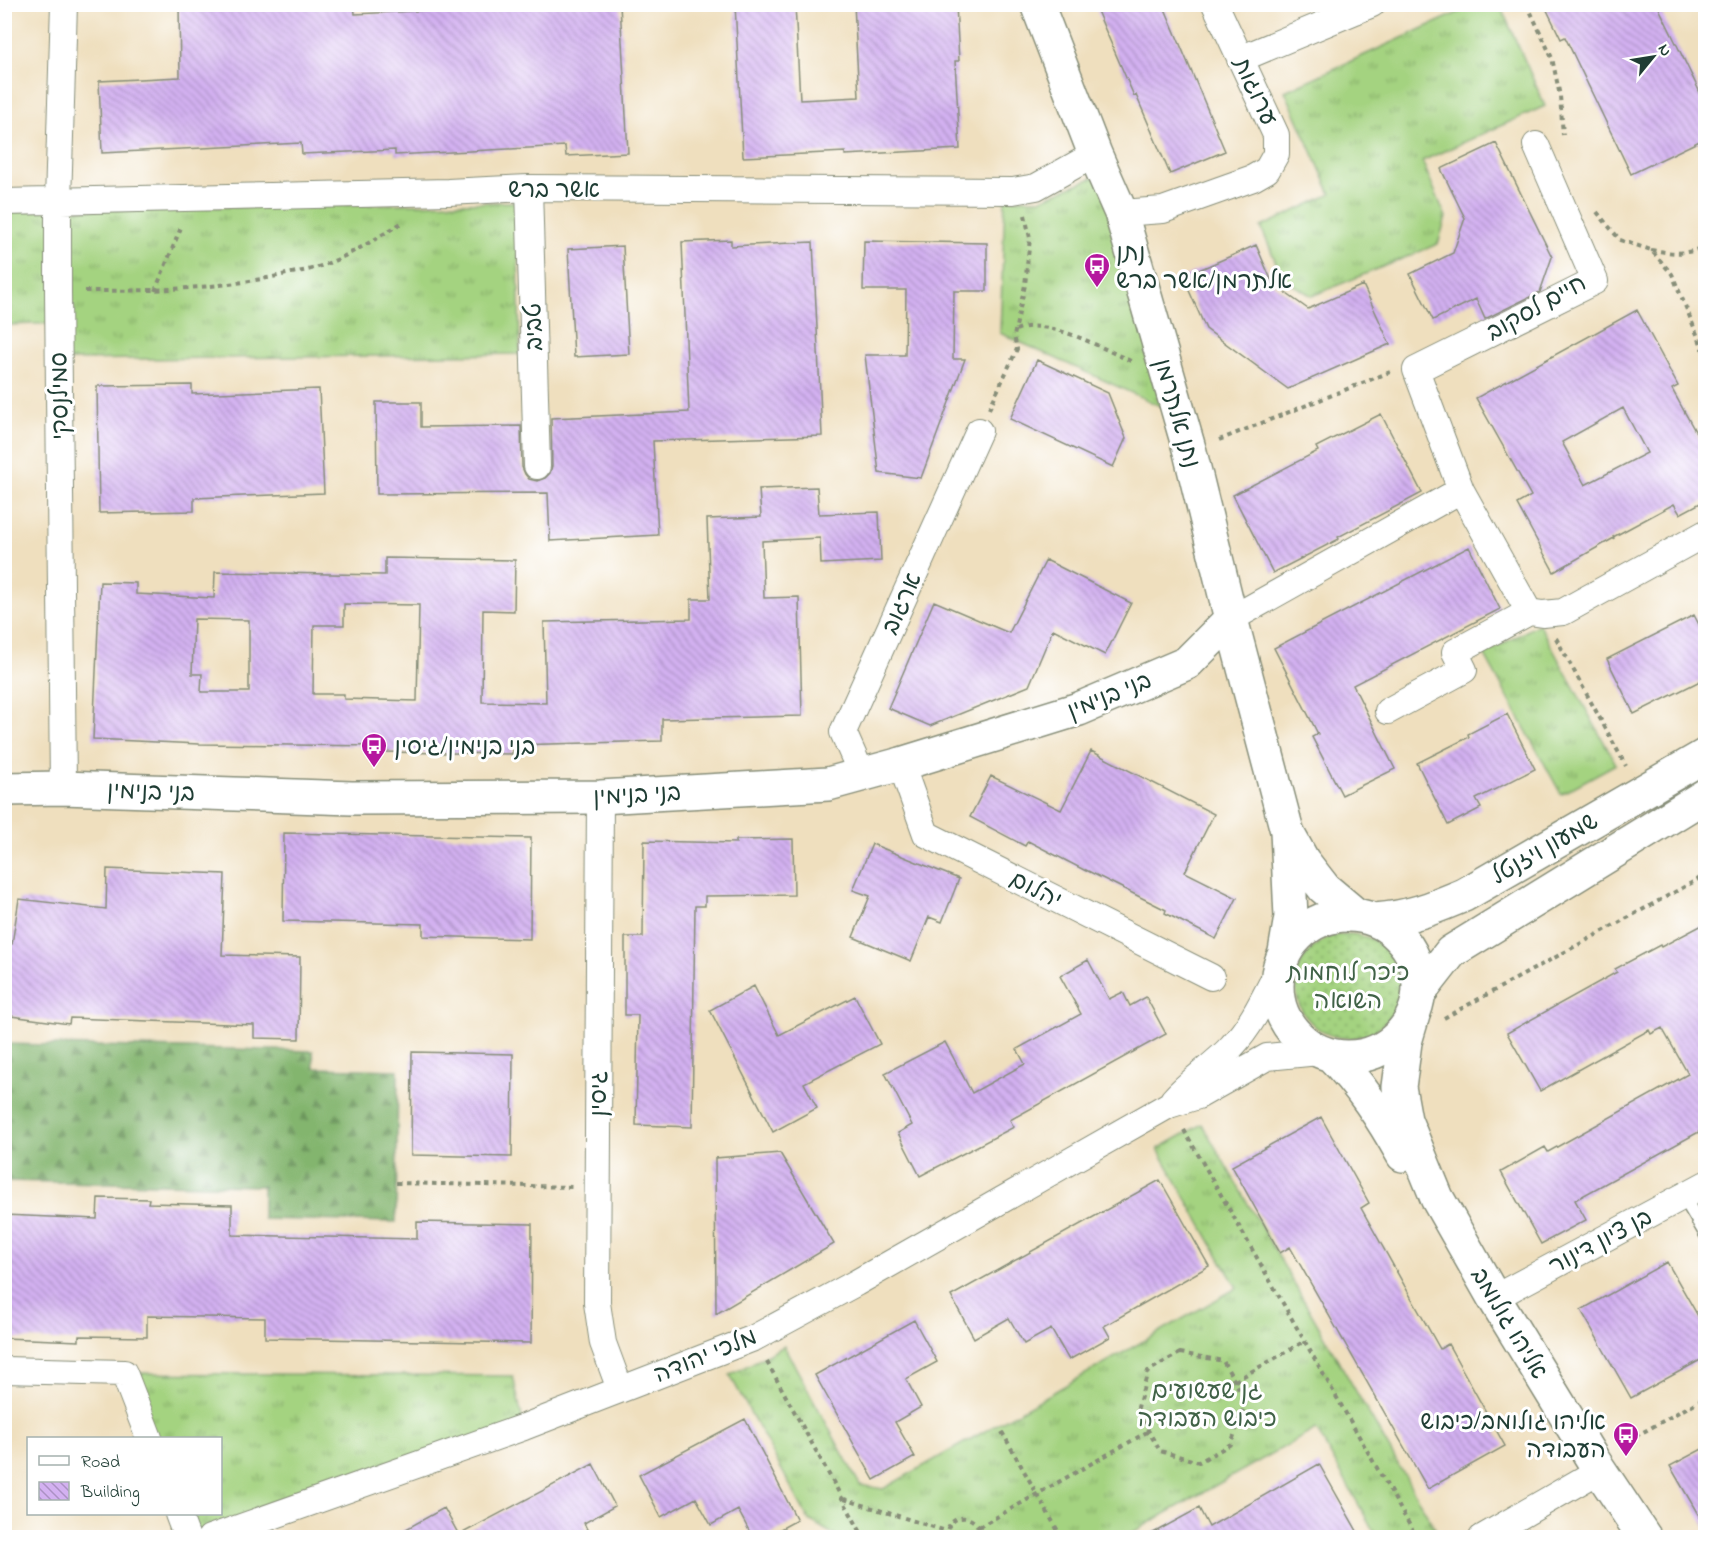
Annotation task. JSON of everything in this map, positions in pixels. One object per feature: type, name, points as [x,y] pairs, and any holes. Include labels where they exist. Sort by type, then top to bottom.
[{"type":"street","name":"סמילנסקי","points":[[63,788],[58,201],[64,4]]},
{"type":"street","name":"נתן אלתרמן","points":[[1037,4],[1095,154],[1121,213],[1190,452],[1287,831],[1291,917],[1281,963]]},
{"type":"street","name":"ערוגות","points":[[1121,213],[1163,210],[1253,178],[1267,170],[1276,154],[1276,135],[1215,4]]},
{"type":"street","points":[[1240,59],[1372,4]]},
{"type":"street","name":"חיים לסקוב","points":[[1416,370],[1595,281],[1536,145]]},
{"type":"street","name":"אשר ברש","points":[[4,202],[529,188],[1013,191],[1036,187],[1095,154]]},
{"type":"street","name":"טביב","points":[[529,188],[537,466]]},
{"type":"street","points":[[1416,370],[1461,490],[1536,613]]},
{"type":"street","name":"ארגוב","points":[[862,775],[843,732],[979,431]]},
{"type":"street","points":[[1232,619],[1461,490]]},
{"type":"street","points":[[1388,711],[1464,670],[1455,652],[1536,613],[1563,612],[1706,533]]},
{"type":"street","name":"בני בנימין","points":[[4,789],[63,788],[352,798],[600,796],[828,784],[1079,709],[1187,663],[1232,619]]},
{"type":"street","name":"שמעון ויזנטל","points":[[1366,918],[1402,918],[1425,912],[1464,895],[1706,755]]},
{"type":"street","name":"יהלום","points":[[901,764],[926,834],[1211,977]]},
{"type":"street","name":"שמעון ויזנטל","points":[[1422,1010],[1451,952],[1706,795]]},
{"type":"street","name":"גיסין","points":[[600,796],[597,1303],[603,1343],[620,1389]]},
{"type":"street","name":"נתן אלתרמן","points":[[1287,831],[1303,861],[1324,888],[1366,918]]},
{"type":"street","points":[[1337,915],[1366,918],[1391,930],[1408,948],[1418,971],[1422,1010],[1401,1034],[1384,1048],[1363,1056],[1340,1058],[1300,1040],[1287,1023],[1279,1007],[1276,990],[1281,963],[1300,933],[1319,921],[1337,915]]},
{"type":"street","name":"מלכי יהודה","points":[[1169,1105],[1188,1083],[1232,1046],[1248,1025],[1281,963]]},
{"type":"street","name":"אליהו גולומב","points":[[1422,1010],[1405,1042],[1399,1087],[1405,1120],[1437,1198],[1494,1298],[1645,1538]]},
{"type":"street","name":"אליהו גולומב","points":[[1325,1053],[1351,1075],[1382,1118],[1414,1176],[1437,1198]]},
{"type":"street","name":"מלכי יהודה","points":[[210,1538],[524,1427],[754,1338],[856,1283],[1169,1105],[1198,1096],[1267,1057],[1325,1053]]},
{"type":"street","name":"בן ציון דינור","points":[[1494,1298],[1706,1184]]},
{"type":"street","points":[[4,1370],[124,1373],[149,1437]]},
{"type":"street","points":[[1482,1538],[1597,1465]]},
{"type":"street","points":[[178,1515],[187,1538]]},
{"type":"lane","points":[[1683,1196],[1706,1235]]},
{"type":"path","points":[[1527,4],[1552,58],[1560,96],[1563,138]]},
{"type":"path","points":[[979,431],[1017,349],[1014,336],[1025,285],[1030,237],[1025,214],[1013,191]]},
{"type":"path","points":[[155,291],[193,197]]},
{"type":"path","points":[[1592,207],[1620,240],[1651,250],[1674,254],[1694,252],[1706,245]]},
{"type":"path","points":[[58,292],[155,291],[264,279],[318,267],[351,252],[410,217]]},
{"type":"path","points":[[1651,250],[1672,274],[1706,356]]},
{"type":"path","points":[[1015,330],[1026,325],[1070,334],[1168,378]]},
{"type":"path","points":[[1190,452],[1394,370],[1416,370]]},
{"type":"path","points":[[1536,613],[1640,793]]},
{"type":"path","points":[[1422,1010],[1706,874]]},
{"type":"path","points":[[1184,1130],[1418,1538]]},
{"type":"path","points":[[396,1183],[597,1188]]},
{"type":"path","points":[[754,1338],[864,1538]]},
{"type":"path","points":[[1234,1381],[1305,1341]]},
{"type":"path","points":[[1180,1353],[1223,1361],[1246,1401],[1231,1444],[1199,1462],[1160,1451],[1149,1431],[1137,1411],[1148,1371],[1180,1353]]},
{"type":"path","points":[[1597,1465],[1706,1396]]},
{"type":"path","points":[[980,1527],[1149,1431]]},
{"type":"path","points":[[1002,1432],[1062,1538]]},
{"type":"path","points":[[843,1499],[946,1531]]},
{"type":"path","points":[[945,1538],[950,1524],[960,1518],[970,1519],[980,1527],[981,1538]]},
{"type":"path","points":[[939,1528],[945,1538]]},
{"type":"green space","points":[[1477,4],[1500,5],[1545,106],[1422,161],[1446,217],[1438,244],[1312,296],[1283,279],[1261,227],[1331,194],[1285,91]]},
{"type":"green space","points":[[1102,174],[1171,411],[1000,333],[1005,199],[1041,199]]},
{"type":"green space","points":[[517,202],[520,354],[67,360],[67,323],[5,325],[4,211]]},
{"type":"green space","points":[[1539,624],[1616,764],[1561,794],[1484,654]]},
{"type":"green space","name":"כיכר לוחמות השואה","points":[[1348,934],[1368,938],[1385,949],[1396,966],[1400,986],[1396,1006],[1385,1023],[1368,1034],[1348,1038],[1328,1034],[1311,1023],[1300,1006],[1296,986],[1300,966],[1311,949],[1328,938]]},
{"type":"green space","points":[[5,1044],[313,1051],[314,1068],[398,1070],[396,1222],[263,1219],[263,1186],[5,1181]]},
{"type":"green space","name":"גן שעשועים כיבוש העבודה","points":[[1202,1124],[1440,1537],[1377,1537],[1316,1429],[1124,1537],[835,1537],[809,1520],[730,1375],[784,1346],[860,1485],[883,1489],[1237,1288],[1158,1149]]},
{"type":"green space","points":[[124,1373],[513,1376],[524,1427],[187,1537],[178,1515],[222,1515],[222,1437],[149,1437]]},
{"type":"building","points":[[179,4],[354,4],[355,14],[476,8],[476,4],[620,4],[628,153],[566,156],[565,146],[395,155],[395,150],[302,154],[301,143],[102,153],[99,81],[180,77]]},
{"type":"building","points":[[735,4],[795,4],[800,100],[859,97],[854,4],[956,4],[959,61],[955,61],[960,149],[743,157]]},
{"type":"building","points":[[1094,4],[1163,4],[1225,151],[1170,174]]},
{"type":"building","points":[[1544,4],[1657,4],[1706,105],[1706,138],[1631,174],[1565,37],[1561,39]]},
{"type":"building","points":[[1496,143],[1552,257],[1540,292],[1485,319],[1476,299],[1433,320],[1410,274],[1453,253],[1465,218],[1441,169]]},
{"type":"building","points":[[731,240],[731,246],[813,242],[822,436],[653,441],[658,535],[550,541],[548,493],[377,494],[376,402],[421,402],[421,427],[521,426],[522,467],[529,479],[537,481],[550,473],[552,466],[551,418],[689,412],[682,242]]},
{"type":"building","points":[[864,241],[987,243],[987,291],[954,291],[953,359],[965,359],[921,478],[879,473],[865,355],[905,355],[906,290],[863,290]]},
{"type":"building","points":[[1256,245],[1273,284],[1308,309],[1363,285],[1390,344],[1288,389],[1206,329],[1183,277]]},
{"type":"building","points":[[623,246],[629,354],[574,357],[568,249]]},
{"type":"building","points":[[1637,310],[1678,386],[1672,389],[1706,451],[1706,500],[1680,514],[1674,504],[1554,572],[1517,504],[1531,496],[1476,398]],"holes":[[[1623,408],[1647,453],[1585,485],[1562,442]]]},
{"type":"building","points":[[1037,360],[1108,393],[1126,438],[1113,467],[1010,419]]},
{"type":"building","points":[[192,385],[192,394],[319,389],[324,493],[194,498],[194,511],[99,513],[97,386]]},
{"type":"building","points":[[1381,414],[1422,493],[1273,573],[1233,495],[1318,451],[1316,447]]},
{"type":"building","points":[[817,487],[819,514],[879,512],[881,561],[821,564],[820,538],[762,541],[764,598],[799,597],[802,716],[662,719],[662,741],[512,745],[512,754],[382,752],[382,746],[199,744],[93,739],[100,582],[136,583],[136,594],[214,598],[215,572],[385,575],[385,558],[515,560],[514,611],[483,610],[482,702],[546,703],[544,622],[691,619],[691,599],[710,599],[707,519],[761,517],[759,489]],"holes":[[[344,604],[419,605],[417,701],[344,699],[344,694],[313,694],[314,625],[344,625]],[[194,619],[249,620],[249,692],[201,692],[202,674],[192,674]]]},
{"type":"building","points":[[1469,547],[1500,609],[1353,685],[1395,769],[1342,795],[1312,737],[1318,734],[1274,648]]},
{"type":"building","points":[[1046,560],[1131,603],[1105,655],[1053,629],[1029,686],[930,726],[888,708],[934,601],[1009,633]]},
{"type":"building","points":[[1694,615],[1706,638],[1706,678],[1634,714],[1607,659]]},
{"type":"building","points":[[1507,714],[1535,769],[1476,799],[1481,808],[1448,825],[1417,763],[1469,737],[1468,734]]},
{"type":"building","points":[[1091,751],[1214,814],[1185,872],[1237,898],[1216,939],[1165,913],[1166,910],[1028,841],[1025,846],[970,817],[991,776],[1061,810]]},
{"type":"building","points":[[284,833],[531,838],[530,939],[423,936],[423,924],[283,921]]},
{"type":"building","points":[[793,839],[794,895],[705,896],[705,906],[695,906],[692,1127],[636,1125],[638,1015],[625,1015],[625,937],[643,937],[644,841],[736,843],[736,840]]},
{"type":"building","points":[[872,844],[959,879],[942,922],[929,917],[911,961],[853,937],[870,896],[853,890]]},
{"type":"building","points":[[107,869],[225,874],[222,955],[300,957],[299,1039],[254,1038],[254,1025],[70,1018],[69,1024],[4,1015],[4,943],[12,944],[19,899],[106,909]]},
{"type":"building","points":[[1706,923],[1706,1128],[1575,1200],[1586,1220],[1541,1244],[1501,1172],[1545,1147],[1548,1152],[1688,1074],[1662,1028],[1651,1034],[1649,1030],[1540,1091],[1507,1033],[1617,972],[1615,969]]},
{"type":"building","points":[[1088,960],[1109,999],[1123,992],[1130,1006],[1146,997],[1166,1034],[1010,1120],[1014,1127],[920,1176],[898,1133],[912,1125],[885,1073],[945,1042],[972,1093],[1025,1064],[1017,1049],[1081,1014],[1060,976]]},
{"type":"building","points":[[754,986],[779,1035],[855,996],[880,1044],[804,1083],[817,1108],[773,1132],[710,1010]]},
{"type":"building","points":[[412,1052],[513,1054],[512,1157],[411,1155]]},
{"type":"building","points":[[1321,1117],[1369,1203],[1361,1208],[1440,1349],[1448,1344],[1505,1446],[1428,1489],[1290,1247],[1280,1253],[1232,1166]]},
{"type":"building","points":[[780,1153],[834,1244],[716,1314],[715,1158]]},
{"type":"building","points":[[1160,1180],[1209,1266],[1104,1326],[1110,1337],[1069,1360],[1051,1329],[1024,1344],[1009,1318],[974,1338],[951,1296]]},
{"type":"building","points":[[98,1198],[149,1199],[148,1203],[232,1205],[232,1235],[417,1239],[417,1222],[532,1224],[531,1343],[265,1338],[265,1318],[147,1316],[147,1337],[79,1336],[79,1341],[4,1338],[4,1215],[97,1219]]},
{"type":"building","points":[[1667,1262],[1706,1330],[1706,1357],[1631,1398],[1581,1310]]},
{"type":"building","points":[[914,1320],[937,1362],[906,1379],[921,1407],[895,1422],[915,1457],[874,1480],[815,1375]]},
{"type":"building","points":[[745,1419],[797,1520],[764,1538],[753,1538],[738,1510],[711,1525],[696,1498],[661,1517],[639,1475]]},
{"type":"building","points":[[1706,1447],[1706,1528],[1670,1466]]},
{"type":"building","points":[[593,1464],[615,1506],[584,1523],[591,1538],[390,1538],[444,1508],[459,1535]]},
{"type":"building","points":[[1319,1464],[1361,1538],[1144,1538],[1199,1508],[1209,1527]]},
{"type":"place","name":"נתן אלתרמן/אשר ברש","points":[[1097,289]]},
{"type":"place","name":"בני בנימין/גיסין","points":[[374,769]]},
{"type":"place","name":"אליהו גולומב/כיבוש העבודה","points":[[1626,1458]]}]
